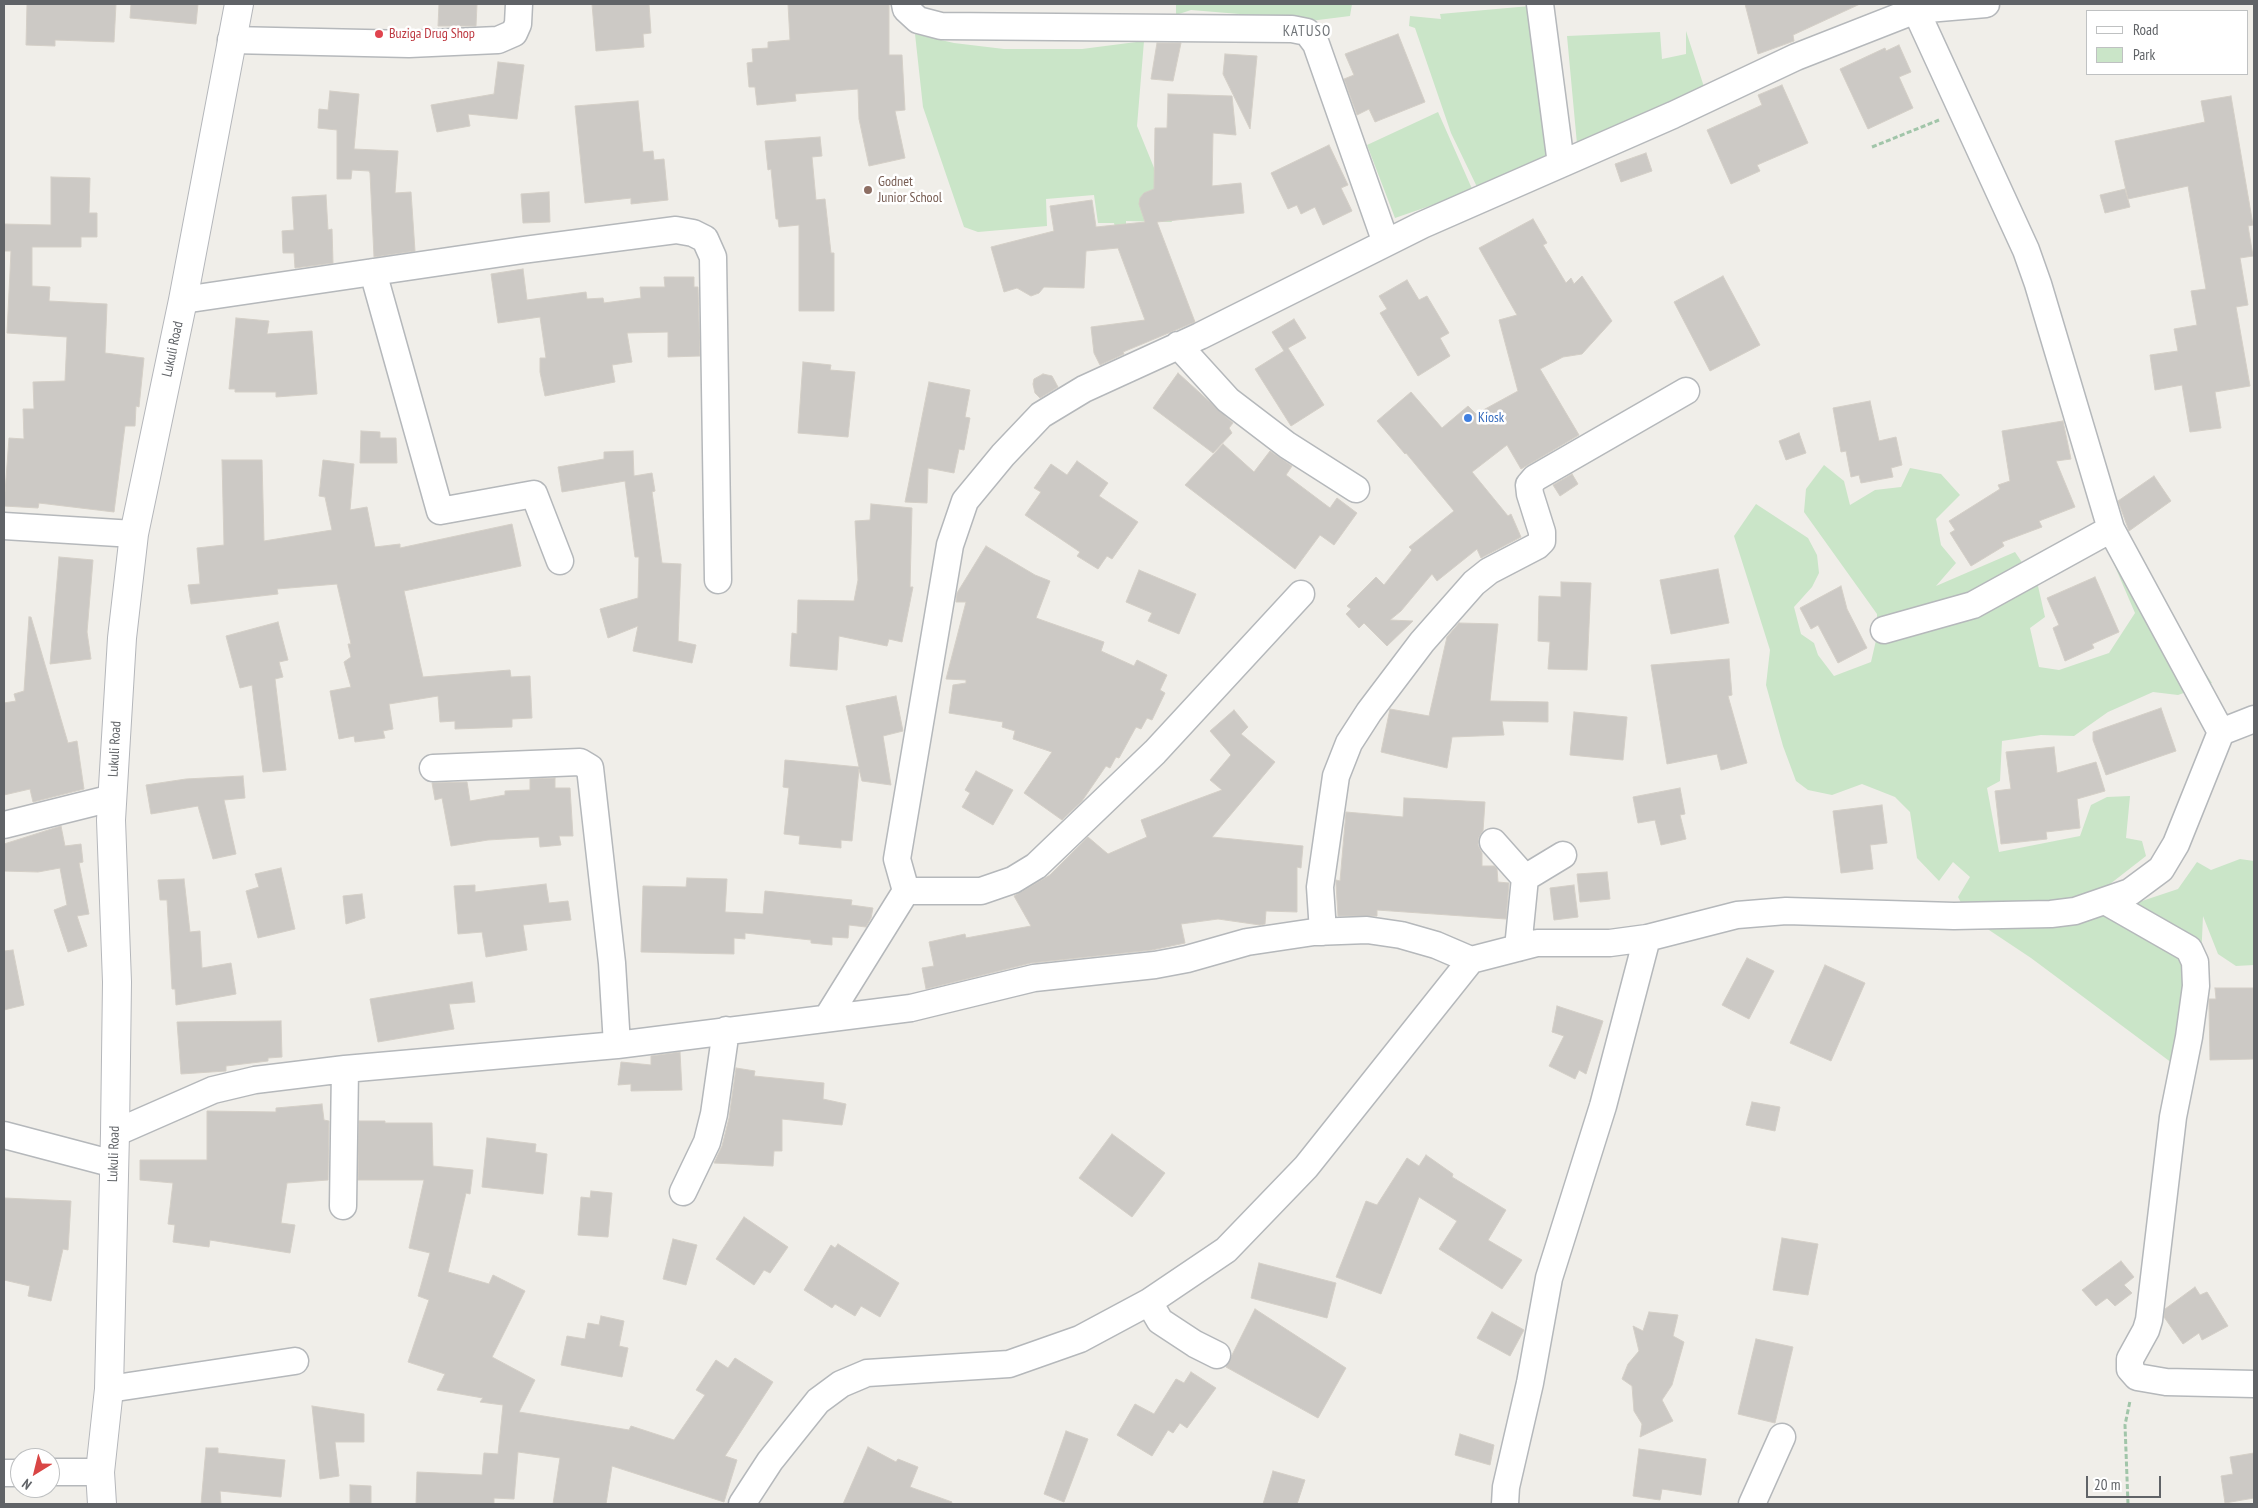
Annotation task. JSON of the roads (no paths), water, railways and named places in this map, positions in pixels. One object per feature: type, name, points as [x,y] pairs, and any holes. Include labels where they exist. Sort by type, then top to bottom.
[{"type":"street","name":"Lukuli Road","points":[[102,1504],[100,1472],[109,1389],[117,982],[111,820],[122,638],[134,534],[183,300],[239,4]]},
{"type":"street","points":[[231,40],[408,44],[498,40],[514,33],[518,24],[519,4]]},
{"type":"street","points":[[905,4],[906,9],[918,20],[941,26],[1292,29],[1307,32],[1316,44],[1386,243]]},
{"type":"street","points":[[1540,4],[1562,164]]},
{"type":"street","points":[[827,1018],[906,891],[897,859],[916,753],[929,659],[950,545],[965,500],[1003,454],[1042,415],[1084,389],[1386,243],[1674,115],[1796,57],[1915,7],[1986,4]]},
{"type":"street","points":[[1915,7],[2026,250],[2038,284],[2111,529],[2221,732]]},
{"type":"street","points":[[183,300],[676,230],[693,233],[705,239],[713,258],[718,580]]},
{"type":"street","points":[[373,272],[440,511],[534,494],[560,561]]},
{"type":"street","points":[[1178,345],[1228,400],[1287,445],[1356,489]]},
{"type":"street","points":[[1323,932],[1320,887],[1336,776],[1349,743],[1369,712],[1422,642],[1474,583],[1489,571],[1537,546],[1542,541],[1542,532],[1530,494],[1529,485],[1535,478],[1686,391]]},
{"type":"street","points":[[4,526],[134,534]]},
{"type":"street","points":[[1884,630],[1973,605],[2111,529]]},
{"type":"street","points":[[906,891],[981,891],[1013,880],[1036,866],[1155,752],[1301,594]]},
{"type":"street","points":[[742,1504],[770,1461],[818,1401],[841,1384],[867,1373],[1009,1364],[1080,1339],[1150,1302],[1226,1250],[1306,1167],[1471,960],[1537,943],[1610,943],[1647,938],[1737,915],[1786,911],[1936,916],[2051,914],[2075,911],[2130,892],[2161,868],[2176,844],[2221,732],[2254,719]]},
{"type":"street","points":[[433,768],[580,762],[590,768],[612,963],[617,1044]]},
{"type":"street","points":[[4,825],[112,798]]},
{"type":"street","points":[[1493,842],[1525,878],[1518,948]]},
{"type":"street","points":[[1525,878],[1563,855]]},
{"type":"street","points":[[2105,901],[2179,942],[2189,950],[2194,962],[2196,986],[2189,1037],[2173,1117],[2149,1320],[2146,1330],[2130,1359],[2130,1368],[2137,1376],[2166,1382],[2254,1384]]},
{"type":"street","points":[[115,1133],[213,1090],[255,1080],[345,1069],[617,1044],[911,1008],[1034,978],[1155,965],[1187,959],[1246,942],[1323,932],[1367,930],[1401,934],[1436,944],[1471,960]]},
{"type":"street","points":[[1505,1504],[1506,1487],[1530,1383],[1549,1278],[1603,1106],[1647,938]]},
{"type":"street","points":[[683,1192],[707,1142],[714,1114],[726,1030]]},
{"type":"street","points":[[343,1206],[345,1069]]},
{"type":"street","points":[[4,1135],[114,1164]]},
{"type":"street","points":[[1150,1302],[1160,1321],[1195,1344],[1218,1355]]},
{"type":"street","points":[[109,1389],[295,1361]]},
{"type":"street","points":[[1752,1504],[1782,1437]]},
{"type":"street","points":[[60,1472],[100,1472]]},
{"type":"place","name":"Buziga Drug Shop","points":[[379,34]]},
{"type":"place","name":"Godnet Junior School","points":[[868,190]]},
{"type":"place","name":"Kiosk","points":[[1468,418]]},
{"type":"district","name":"KATUSO","points":[[1307,32]]}]
